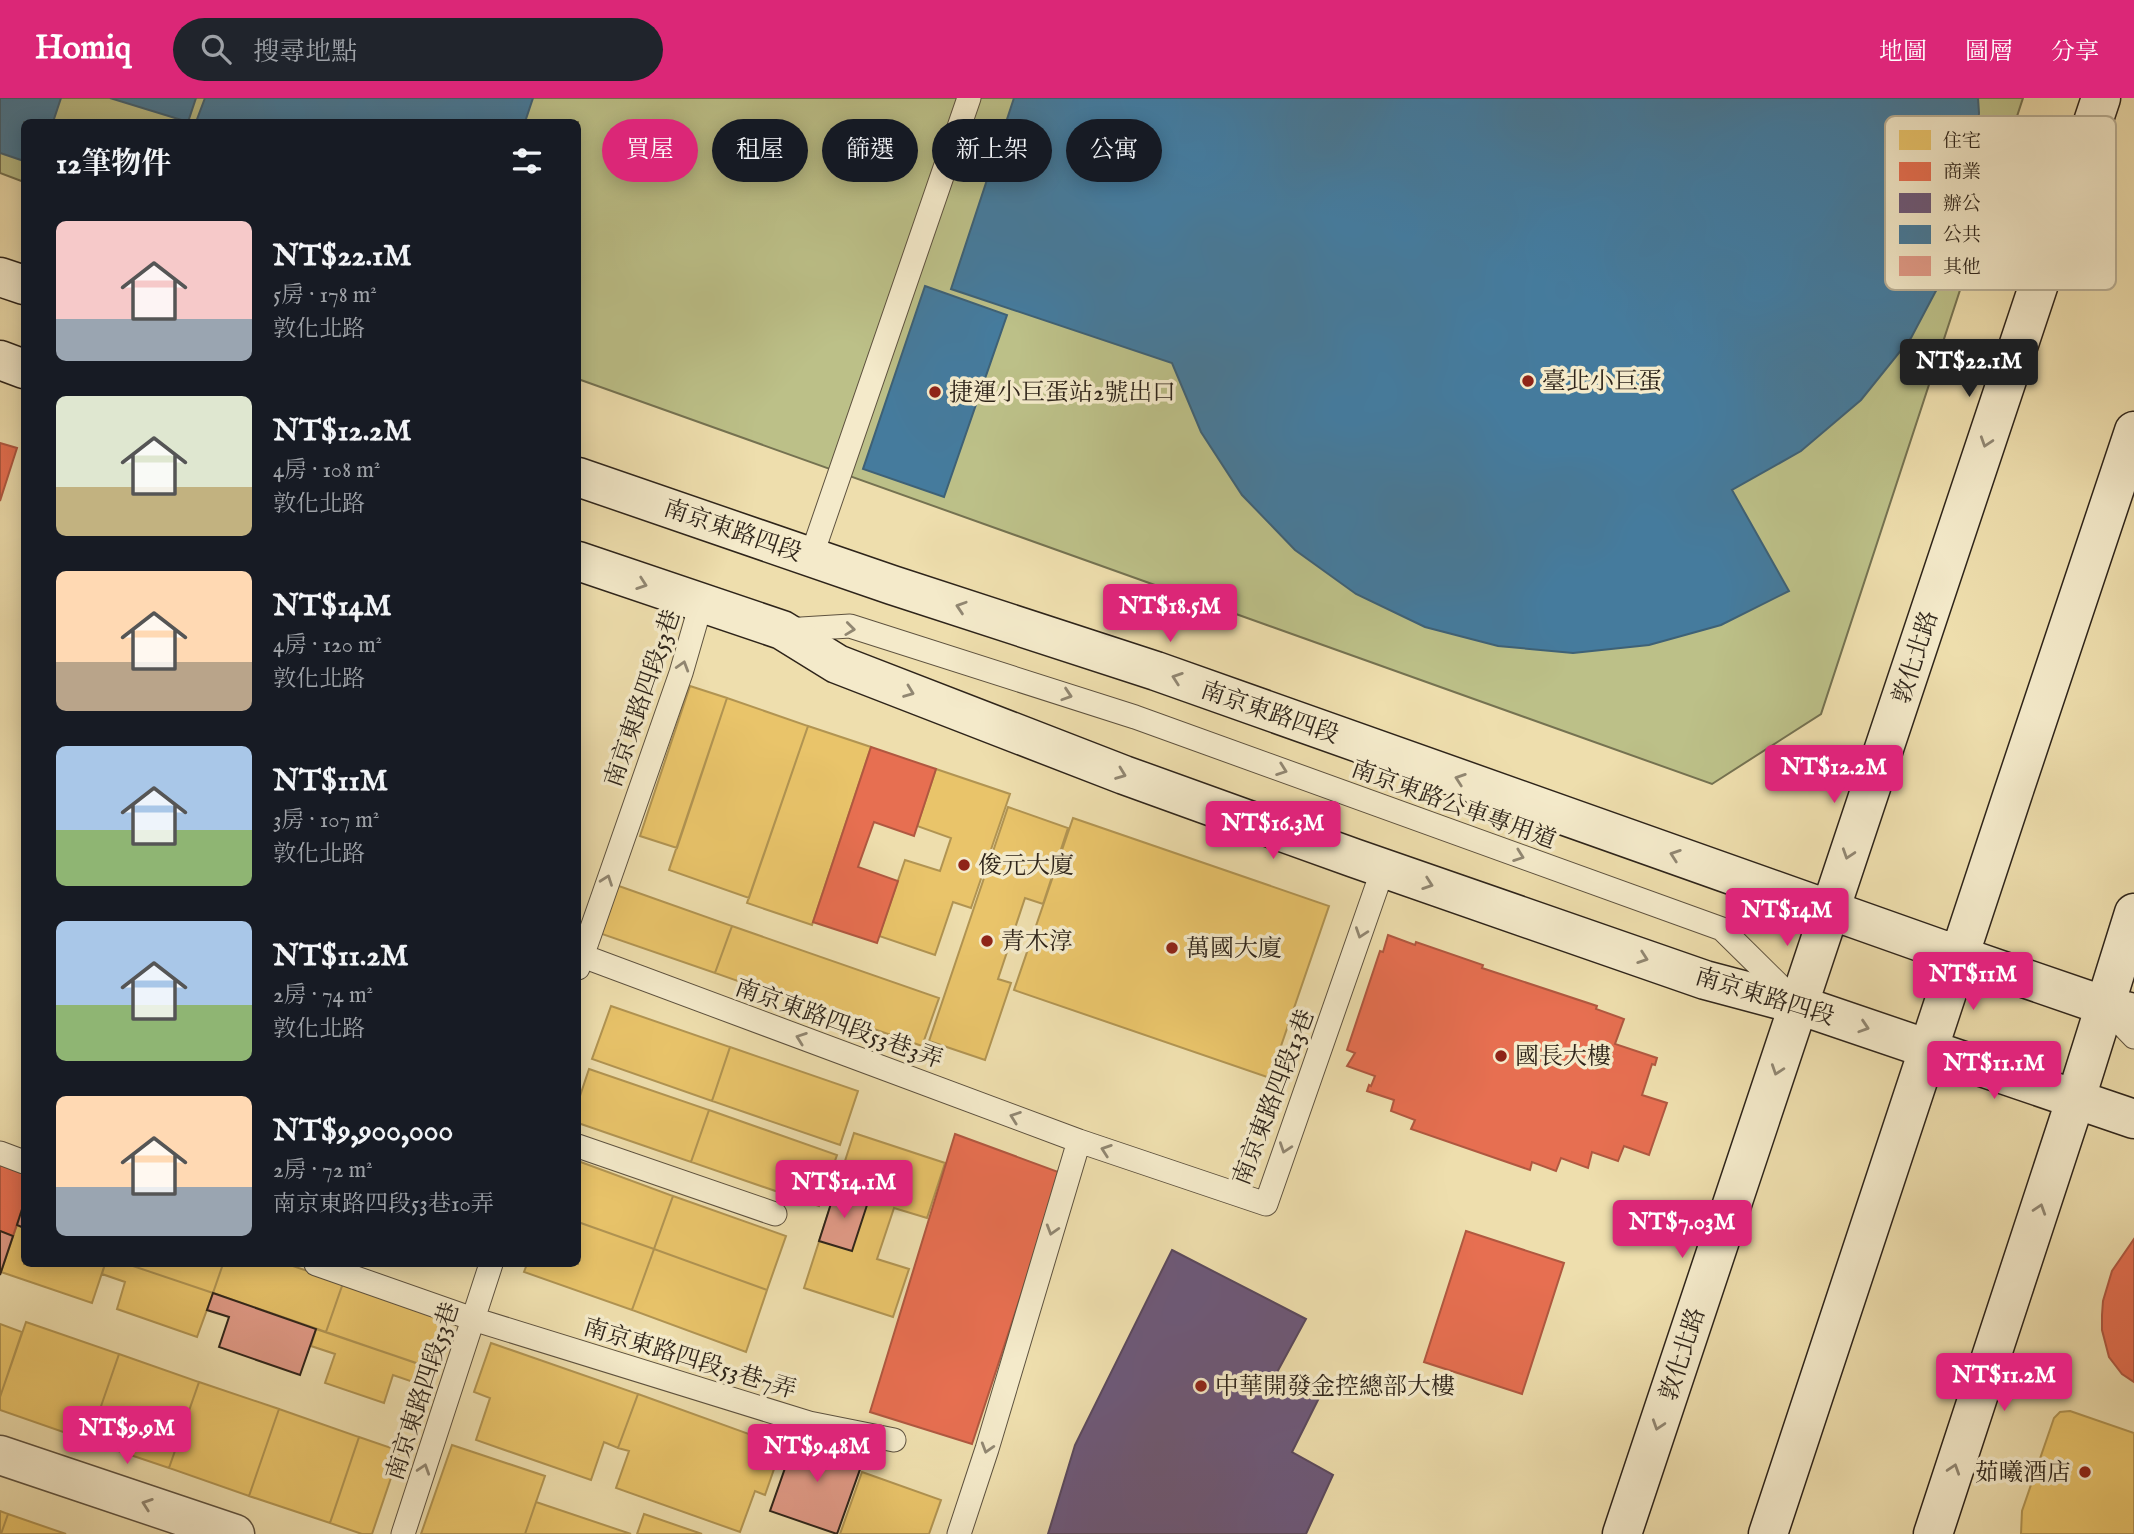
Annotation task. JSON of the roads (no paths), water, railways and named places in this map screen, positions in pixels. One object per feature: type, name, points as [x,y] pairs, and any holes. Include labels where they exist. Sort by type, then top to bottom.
[{"type":"main road","name":"敦化北路","points":[[2095,116],[2101,98]]},
{"type":"main road","points":[[0,277],[21,284]]},
{"type":"main road","name":"敦化北路","points":[[1622,1534],[2037,290]]},
{"type":"main road","points":[[0,360],[21,368]]},
{"type":"main road","points":[[1768,1534],[2134,431]]},
{"type":"main road","name":"南京東路四段","points":[[581,478],[1156,671],[1960,957],[2119,1009]]},
{"type":"main road","name":"南京東路四段","points":[[581,562],[782,631],[837,664],[1124,775],[1383,869],[1705,980],[1799,1005],[2134,1119]]},
{"type":"main road","points":[[1933,1534],[2076,1098],[2119,1009],[2134,913]]},
{"type":"main road","points":[[0,1455],[234,1534]]},
{"type":"lane","points":[[811,557],[970,98]]},
{"type":"lane","name":"南京東路四段53巷","points":[[581,956],[681,674],[701,604]]},
{"type":"lane","name":"南京東路公車專用道","points":[[782,631],[850,626],[1135,717],[1722,929],[1799,1005]]},
{"type":"lane","name":"南京東路四段13巷","points":[[1079,1141],[1266,1203],[1383,869]]},
{"type":"lane","name":"南京東路四段53巷3弄","points":[[581,963],[1079,1141]]},
{"type":"lane","points":[[2119,1009],[2134,1037]]},
{"type":"lane","points":[[959,1534],[1079,1141]]},
{"type":"lane","points":[[581,1147],[775,1214]]},
{"type":"lane","points":[[0,1153],[21,1161]]},
{"type":"lane","name":"南京東路四段53巷7弄","points":[[325,1267],[473,1319],[809,1423],[894,1440]]},
{"type":"lane","name":"南京東路四段53巷","points":[[403,1534],[490,1267]]},
{"type":"place","name":"臺北小巨蛋","points":[[1528,381]]},
{"type":"place","name":"捷運小巨蛋站2號出口","points":[[935,392]]},
{"type":"place","name":"俊元大廈","points":[[964,865]]},
{"type":"place","name":"青木淳","points":[[987,941]]},
{"type":"place","name":"萬國大廈","points":[[1172,948]]},
{"type":"place","name":"國長大樓","points":[[1501,1056]]},
{"type":"place","name":"中華開發金控總部大樓","points":[[1201,1386]]},
{"type":"place","name":"茹曦酒店","points":[[2085,1472]]}]
